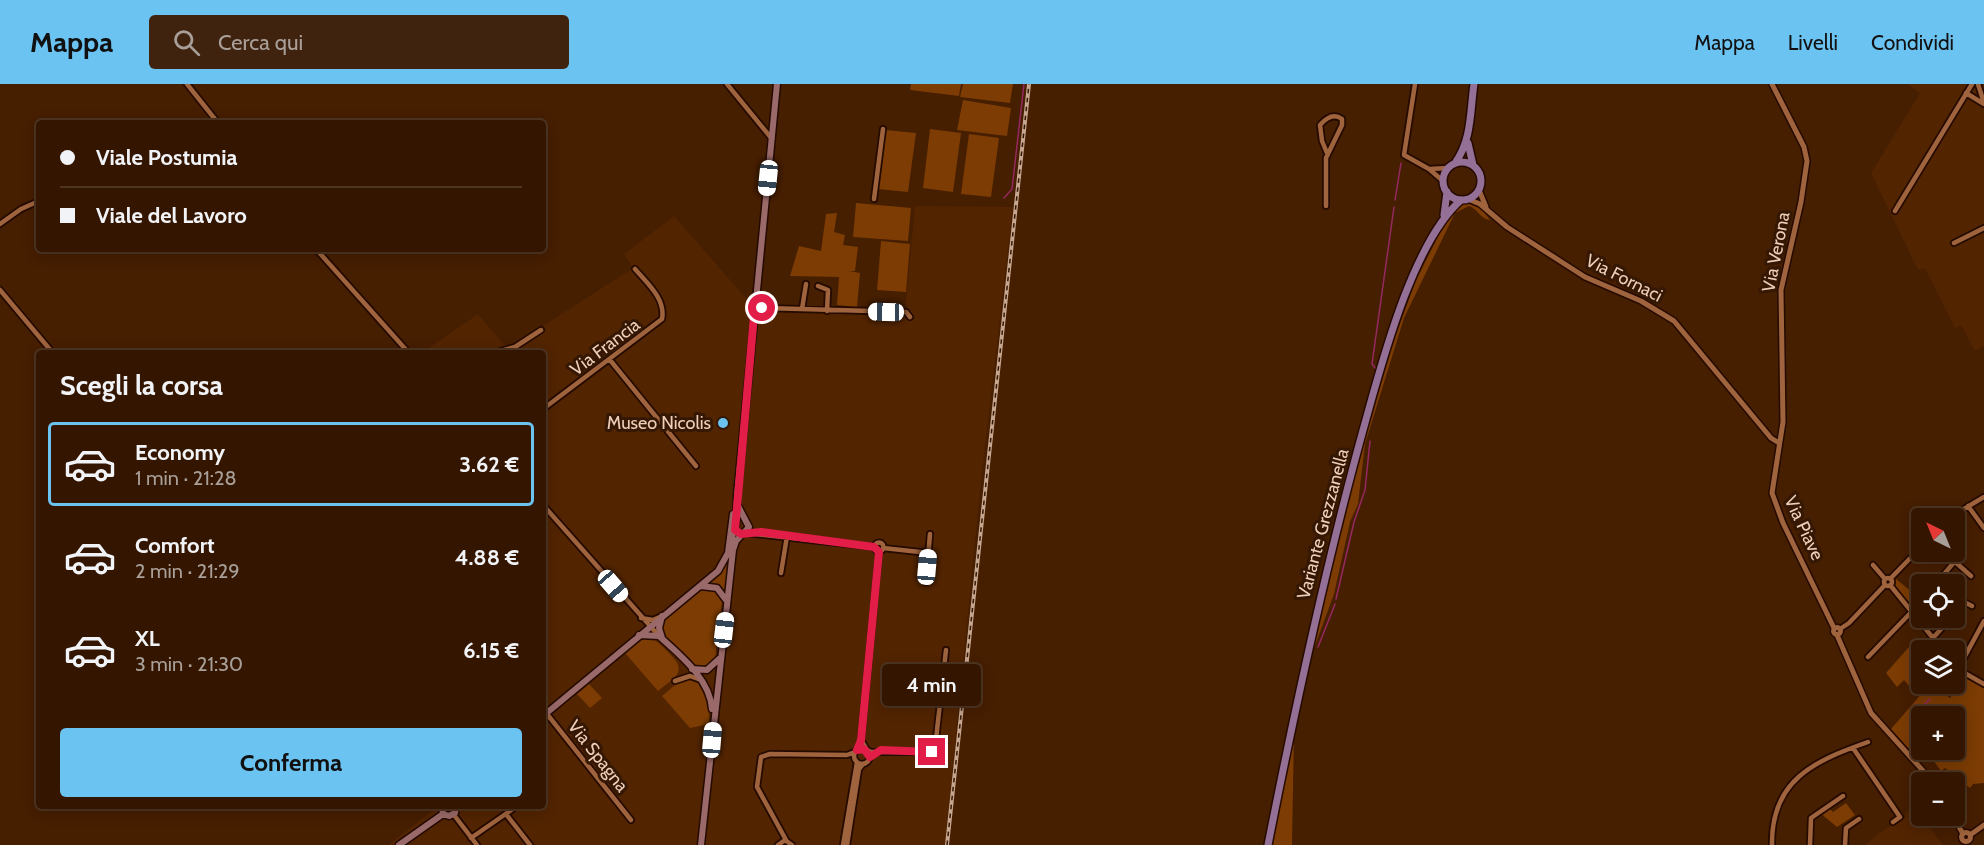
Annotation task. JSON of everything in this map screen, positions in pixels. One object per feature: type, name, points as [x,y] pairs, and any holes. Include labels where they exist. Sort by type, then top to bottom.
[{"type":"main road","points":[[731,540],[777,84]]},
{"type":"main road","points":[[1443,181],[1448,168],[1462,154],[1468,138],[1474,84]]},
{"type":"main road","points":[[1468,138],[1473,165],[1481,178],[1479,190]]},
{"type":"main road","points":[[1455,163],[1463,162],[1473,165]]},
{"type":"main road","name":"Variante Grezzanella","points":[[1269,845],[1302,672],[1360,440],[1389,336],[1442,220],[1446,192],[1443,181]]},
{"type":"main road","name":"Variante Grezzanella","points":[[1442,220],[1464,199],[1479,190]]},
{"type":"main road","points":[[1446,192],[1464,199]]},
{"type":"main road","points":[[701,845],[733,550],[736,541],[745,534],[747,523],[739,511],[736,496]]},
{"type":"main road","points":[[546,711],[724,564],[736,527],[736,496]]},
{"type":"main road","points":[[736,527],[747,523]]},
{"type":"main road","points":[[736,527],[745,534]]},
{"type":"main road","points":[[700,586],[707,585],[717,588],[727,603]]},
{"type":"main road","points":[[662,616],[659,628],[661,638],[701,680],[711,698],[713,726]]},
{"type":"main road","points":[[638,635],[661,638]]},
{"type":"main road","points":[[691,668],[707,670],[720,657]]},
{"type":"main road","points":[[442,809],[443,813]]},
{"type":"main road","points":[[443,813],[447,816],[454,815],[455,809]]},
{"type":"main road","points":[[399,845],[443,813]]},
{"type":"street","points":[[187,84],[216,120]]},
{"type":"street","points":[[728,84],[772,139]]},
{"type":"street","points":[[1414,84],[1404,155],[1429,169],[1443,181]]},
{"type":"street","name":"Via Verona","points":[[1772,84],[1804,147],[1807,161],[1801,202],[1781,290],[1781,435]]},
{"type":"street","points":[[1895,211],[1972,84]]},
{"type":"street","points":[[1978,84],[1984,104]]},
{"type":"street","points":[[1966,93],[1984,104]]},
{"type":"street","points":[[1326,206],[1327,153],[1322,141],[1320,125],[1332,117],[1338,117],[1343,121],[1342,125],[1327,153]]},
{"type":"street","points":[[874,198],[883,129]]},
{"type":"street","points":[[1429,169],[1448,168]]},
{"type":"street","points":[[1479,190],[1488,211]]},
{"type":"street","name":"Via Fornaci","points":[[1464,199],[1488,211],[1507,227],[1585,277],[1641,301],[1674,321],[1771,438],[1779,443]]},
{"type":"street","points":[[0,224],[21,209],[36,202]]},
{"type":"street","points":[[1954,243],[1984,228]]},
{"type":"street","points":[[319,252],[406,350]]},
{"type":"street","name":"Via Francia","points":[[546,407],[662,319],[664,309],[659,299],[635,268]]},
{"type":"street","points":[[802,309],[806,284]]},
{"type":"street","points":[[818,286],[828,290],[827,311]]},
{"type":"street","points":[[0,290],[50,350]]},
{"type":"street","points":[[755,304],[765,308],[906,312],[910,317]]},
{"type":"street","points":[[504,350],[515,347],[541,330]]},
{"type":"street","points":[[610,360],[696,466]]},
{"type":"street","name":"Via Piave","points":[[1781,435],[1772,480],[1775,506],[1837,630],[1871,713],[1924,772]]},
{"type":"street","points":[[1965,508],[1984,496]]},
{"type":"street","points":[[1968,506],[1984,528]]},
{"type":"street","points":[[546,508],[661,638]]},
{"type":"street","points":[[747,523],[761,532]]},
{"type":"street","points":[[745,534],[761,532],[874,547],[880,543],[861,740],[856,752],[845,845]]},
{"type":"street","points":[[926,582],[930,534]]},
{"type":"street","points":[[781,573],[787,536]]},
{"type":"street","points":[[881,550],[929,553]]},
{"type":"street","points":[[1837,630],[1849,623],[1911,558]]},
{"type":"street","points":[[1944,574],[1953,562]]},
{"type":"street","points":[[1955,562],[1971,576]]},
{"type":"street","points":[[1873,565],[1911,611]]},
{"type":"street","points":[[1965,602],[1972,606]]},
{"type":"street","points":[[1868,657],[1911,613]]},
{"type":"street","points":[[641,618],[653,620],[662,616]]},
{"type":"street","points":[[638,635],[643,628],[641,618]]},
{"type":"street","points":[[1965,653],[1984,621]]},
{"type":"street","points":[[1925,628],[1933,638],[1942,628]]},
{"type":"street","points":[[792,845],[781,842],[780,832],[756,784],[761,757],[770,754],[847,755],[867,750],[932,752],[935,748],[946,650]]},
{"type":"street","points":[[1965,672],[1983,681]]},
{"type":"street","points":[[675,681],[690,676],[701,680]]},
{"type":"street","name":"Via Spagna","points":[[546,715],[631,820]]},
{"type":"street","points":[[861,740],[870,757]]},
{"type":"street","points":[[1772,845],[1771,822],[1791,786],[1819,761],[1868,742]]},
{"type":"street","points":[[1853,748],[1900,817],[1893,822]]},
{"type":"street","points":[[845,845],[859,769],[876,751]]},
{"type":"street","points":[[847,755],[863,764]]},
{"type":"street","points":[[1810,845],[1811,818],[1843,796]]},
{"type":"street","points":[[471,838],[513,809]]},
{"type":"street","points":[[506,814],[530,845]]},
{"type":"street","points":[[454,815],[477,845]]},
{"type":"street","points":[[1845,845],[1846,828],[1859,819]]},
{"type":"street","points":[[1963,834],[1970,835],[1984,825]]},
{"type":"street","points":[[1959,826],[1963,834],[1962,839],[1966,843],[1971,839],[1970,835]]},
{"type":"shaded area","points":[[911,84],[961,84],[959,96],[910,90]]},
{"type":"shaded area","points":[[963,84],[1013,84],[1010,103],[960,97]]},
{"type":"shaded area","points":[[1907,84],[1984,84],[1984,346],[1975,351],[1961,325],[1955,328],[1925,268],[1918,270],[1871,173],[1920,93]]},
{"type":"shaded area","points":[[963,100],[1011,108],[1007,136],[957,130]]},
{"type":"shaded area","points":[[930,129],[961,133],[953,192],[923,188]]},
{"type":"shaded area","points":[[886,130],[916,133],[908,192],[878,189]]},
{"type":"shaded area","points":[[969,134],[999,138],[991,197],[961,194]]},
{"type":"shaded area","points":[[856,203],[911,208],[908,241],[853,237]]},
{"type":"shaded area","points":[[1468,203],[1481,208],[1490,220],[1469,206],[1455,213],[1404,318],[1365,444],[1358,504],[1350,522],[1334,594],[1308,665],[1294,733],[1292,845],[1271,845],[1289,742],[1350,486],[1380,377],[1416,280],[1446,221],[1458,205]]},
{"type":"shaded area","points":[[915,206],[1013,207],[982,472],[945,845],[388,845],[435,809],[546,809],[546,350],[426,350],[478,314],[504,345],[515,344],[633,268],[624,254],[674,216],[752,305],[763,310],[832,314],[905,310]]},
{"type":"shaded area","points":[[837,213],[834,232],[845,235],[843,245],[858,247],[855,271],[849,271],[860,273],[857,307],[837,305],[839,277],[790,276],[799,246],[821,251],[826,214]]},
{"type":"shaded area","points":[[881,241],[910,244],[906,292],[877,290]]},
{"type":"shaded area","points":[[728,560],[730,561],[725,594],[719,587],[708,583],[725,567]]},
{"type":"shaded area","points":[[1896,579],[1911,591],[1911,604],[1895,589]]},
{"type":"shaded area","points":[[713,588],[721,596],[722,601],[715,658],[706,667],[692,663],[678,653],[667,639],[661,625],[683,601],[698,592]]},
{"type":"shaded area","points":[[651,638],[676,661],[679,671],[658,691],[625,653],[641,640]]},
{"type":"shaded area","points":[[1911,645],[1911,688],[1904,680],[1897,687],[1886,673]]},
{"type":"shaded area","points":[[1965,677],[1984,688],[1984,783],[1973,784],[1970,788],[1965,784],[1965,772],[1950,772],[1945,768],[1941,771],[1933,760],[1965,760],[1965,706],[1911,706],[1911,751],[1891,729],[1921,694],[1944,694],[1950,698],[1953,694],[1965,694]]},
{"type":"shaded area","points":[[690,678],[701,685],[707,697],[709,724],[690,728],[662,696],[681,680]]},
{"type":"shaded area","points":[[589,684],[602,698],[590,708],[577,694]]},
{"type":"shaded area","points":[[1846,803],[1855,815],[1837,827],[1820,813],[1828,807],[1833,812]]},
{"type":"shaded area","points":[[1911,810],[1911,826],[1929,826],[1943,845],[1866,845],[1876,835],[1906,817],[1905,814]]},
{"type":"waterway","points":[[1004,198],[1012,189],[1024,84]]},
{"type":"waterway","points":[[1414,106],[1418,84]]},
{"type":"waterway","points":[[1395,200],[1401,163]]},
{"type":"waterway","points":[[1376,369],[1372,364],[1394,207]]},
{"type":"waterway","points":[[1336,599],[1354,522],[1365,490],[1370,441]]},
{"type":"waterway","points":[[1318,647],[1335,604]]},
{"type":"waterway","points":[[1916,704],[1921,708],[1930,699]]},
{"type":"railway","points":[[947,845],[1029,84]]},
{"type":"place","name":"Museo Nicolis","points":[[723,423]]},
{"type":"route","points":[[762,308],[755,304],[736,496],[735,530],[741,534],[761,532],[874,547],[879,552],[861,740],[857,750],[864,749],[870,757],[876,751],[881,750],[932,752]]}]
